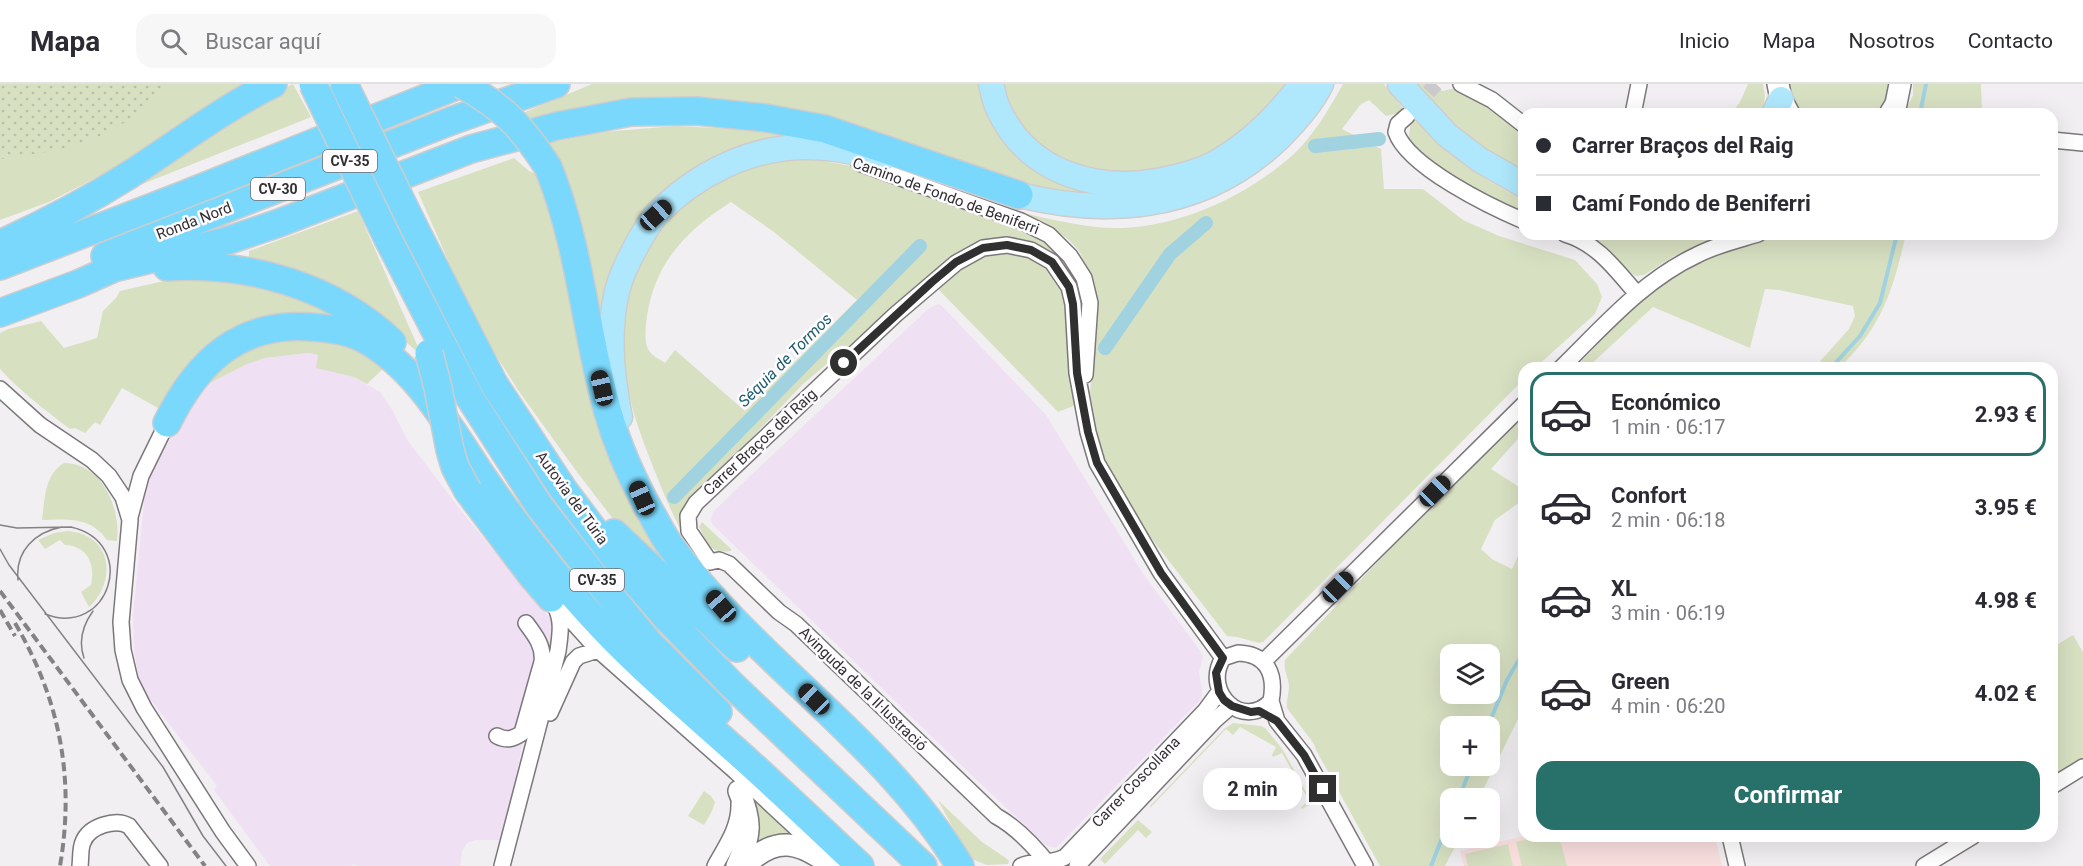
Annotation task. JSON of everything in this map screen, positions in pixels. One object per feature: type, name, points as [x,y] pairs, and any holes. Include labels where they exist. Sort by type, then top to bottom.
[{"type":"highway","points":[[0,244],[72,208],[127,176],[250,95],[273,84]]},
{"type":"highway","name":"Autovia del Túria","points":[[313,84],[388,239],[470,398],[540,507],[650,644],[879,866]]},
{"type":"highway","name":"Autovia del Túria","points":[[344,84],[494,384],[563,489],[615,558],[664,615],[732,685],[923,866]]},
{"type":"highway","points":[[461,84],[481,95],[512,118],[548,167],[561,198],[608,410],[622,453],[642,498],[671,547],[736,623],[892,774],[920,806],[960,866]]},
{"type":"highway","name":"Ronda Nord","points":[[0,266],[461,84]]},
{"type":"highway","name":"Ronda Nord","points":[[0,296],[451,121],[556,84]]},
{"type":"highway","points":[[0,313],[114,268],[226,240],[279,223],[471,149],[557,126],[631,112],[697,111],[766,118],[825,129],[1019,195]]},
{"type":"highway","points":[[388,239],[395,271],[429,353],[455,467],[468,491],[531,576],[551,598]]},
{"type":"highway","points":[[78,284],[163,267],[197,265],[252,271],[306,287],[367,321],[409,358],[438,397],[461,444]]},
{"type":"highway","points":[[167,423],[176,405],[206,363],[241,339],[268,329],[298,326],[331,328],[361,338],[399,364],[432,403],[546,563],[590,615],[653,677],[751,764],[860,866]]},
{"type":"highway","points":[[517,419],[582,491],[615,535],[693,606],[896,801]]},
{"type":"main road","points":[[991,84],[997,106],[1015,135],[1031,154],[1059,171],[1094,183],[1127,185],[1180,176],[1220,160],[1252,139],[1269,123],[1302,84]]},
{"type":"main road","points":[[706,589],[649,492],[630,449],[619,411],[612,367],[612,325],[620,282],[656,215],[693,182],[730,163],[771,151],[802,147],[843,151],[893,160],[1019,195],[1085,207],[1139,206],[1184,196],[1224,178],[1261,156],[1290,127],[1321,84]]},
{"type":"main road","points":[[1400,84],[1447,135],[1480,160],[1518,182]]},
{"type":"street","points":[[1461,84],[1491,100],[1518,120]]},
{"type":"street","points":[[1634,108],[1639,84]]},
{"type":"street","points":[[1894,108],[1900,84]]},
{"type":"street","points":[[1407,116],[1398,124],[1396,132],[1406,148],[1438,176],[1468,195],[1518,219]]},
{"type":"street","points":[[2058,140],[2083,142]]},
{"type":"street","name":"Camino de Fondo de Beniferri","points":[[771,151],[836,156],[1022,221],[1049,235],[1070,256],[1084,278],[1090,303],[1084,402]]},
{"type":"street","points":[[1582,240],[1609,261],[1637,294]]},
{"type":"street","points":[[1567,362],[1637,294],[1669,269],[1698,254],[1740,240]]},
{"type":"street","name":"Camino de Fondo de Beniferri","points":[[1007,245],[1031,250],[1052,262],[1069,287],[1073,304],[1077,373],[1088,432],[1097,463],[1161,573],[1223,658]]},
{"type":"street","name":"Carrer Braços del Raig","points":[[688,516],[696,503],[932,282],[956,262],[983,248],[1007,245]]},
{"type":"street","points":[[0,389],[40,425],[92,460],[109,476],[127,506],[130,520]]},
{"type":"street","points":[[1263,662],[1518,410]]},
{"type":"street","points":[[167,423],[141,476],[130,520],[121,622],[123,650],[130,680],[144,708],[223,832],[248,866]]},
{"type":"street","name":"Avinguda de la Il·lustració","points":[[688,516],[689,531],[710,562],[719,560],[729,564],[779,612],[796,624],[988,809],[1009,824],[1044,856],[1049,865]]},
{"type":"street","points":[[551,598],[598,650],[834,866]]},
{"type":"street","points":[[502,866],[560,639],[560,615],[551,598]]},
{"type":"street","points":[[497,736],[505,740],[514,739],[522,733],[542,662],[541,646],[526,623]]},
{"type":"street","points":[[530,763],[565,676],[573,662],[579,656],[598,650]]},
{"type":"street","points":[[1246,653],[1263,662],[1273,681],[1265,706],[1251,712],[1232,706],[1219,692],[1216,673],[1223,658],[1230,654],[1246,653]]},
{"type":"street","name":"Carrer Coscollana","points":[[1049,865],[1065,857],[1205,711],[1219,692]]},
{"type":"street","name":"Carrer Coscollana","points":[[1077,866],[1215,720],[1232,706]]},
{"type":"street","points":[[1265,706],[1304,755],[1365,866]]},
{"type":"street","points":[[692,734],[717,759],[739,790],[746,807],[750,824],[747,842],[737,866]]},
{"type":"street","points":[[2058,782],[2083,767]]},
{"type":"street","points":[[715,866],[736,824],[739,814],[739,790]]},
{"type":"street","points":[[80,866],[83,842],[93,830],[112,822],[123,822],[129,825],[160,866]]},
{"type":"street","points":[[1731,842],[1737,866]]},
{"type":"street","points":[[1924,866],[1963,842]]},
{"type":"street","points":[[745,866],[763,850],[788,845],[813,851],[834,866]]},
{"type":"street","points":[[757,866],[776,853],[793,853],[810,858],[820,866]]},
{"type":"street","points":[[1022,866],[1029,863],[1049,865]]},
{"type":"shaded area","points":[[938,304],[1046,415],[1144,575],[1203,657],[1199,672],[1201,699],[1056,848],[1047,846],[982,785],[713,525],[711,520],[713,512],[749,477],[928,309]]},
{"type":"shaded area","points":[[308,353],[318,355],[340,373],[354,377],[380,392],[408,441],[466,517],[554,623],[552,642],[524,737],[500,840],[475,840],[467,843],[462,851],[460,866],[358,866],[353,864],[351,866],[270,866],[214,790],[217,786],[140,686],[134,649],[133,616],[146,481],[198,389],[245,365],[265,358]]},
{"type":"shaded area","points":[[1518,837],[1518,842],[1716,842],[1722,866],[1464,866],[1460,851],[1473,848],[1500,848],[1500,842]]},
{"type":"green space","points":[[0,84],[167,84],[149,103],[130,118],[92,140],[49,152],[0,159]]},
{"type":"green space","points":[[137,84],[243,84],[227,93],[186,124],[122,164],[49,202],[0,220],[0,129]]},
{"type":"green space","points":[[293,84],[311,117],[140,185],[137,183],[210,138],[269,94]]},
{"type":"green space","points":[[592,84],[982,84],[1079,189],[1110,197],[1023,187],[827,122],[535,125],[523,113]]},
{"type":"green space","points":[[1000,84],[1288,84],[1261,118],[1223,147],[1167,170],[1101,176],[1056,159],[1032,140],[1010,110]]},
{"type":"green space","points":[[1343,84],[1384,84],[1403,108],[1399,113],[1386,116],[1369,100],[1361,104],[1342,129],[1381,149],[1384,189],[1423,189],[1463,220],[1499,236],[1575,260],[1597,284],[1602,297],[1595,314],[1542,362],[1518,362],[1518,385],[1263,642],[1259,643],[1227,636],[1138,521],[1108,471],[1098,439],[1090,392],[1098,318],[1092,276],[1079,251],[1069,240],[1044,222],[1023,213],[1085,226],[1111,228],[1146,226],[1192,214],[1235,195],[1275,169],[1301,147],[1327,112]]},
{"type":"green space","points":[[1407,84],[1434,84],[1442,91],[1464,89],[1518,129],[1518,175],[1498,166]]},
{"type":"green space","points":[[1748,84],[1763,84],[1765,96],[1763,108],[1736,108]]},
{"type":"green space","points":[[1786,84],[1891,84],[1887,100],[1881,108],[1796,108]]},
{"type":"green space","points":[[1913,84],[1981,84],[1982,108],[1907,108],[1913,95]]},
{"type":"green space","points":[[1413,118],[1438,142],[1478,174],[1518,196],[1518,211],[1463,183],[1421,154],[1408,142]]},
{"type":"green space","points":[[676,126],[752,130],[800,138],[765,141],[625,244],[605,287],[600,333],[588,260],[577,212],[549,143],[602,132]]},
{"type":"green space","points":[[514,158],[529,171],[541,176],[553,207],[580,339],[700,604],[620,528],[520,393],[490,346],[454,274],[418,192]]},
{"type":"green space","points":[[791,160],[818,160],[851,166],[1024,228],[1060,254],[1074,271],[1083,291],[1083,338],[1072,283],[1016,241],[935,273],[803,384],[717,474],[684,530],[712,574],[693,549],[671,510],[636,420],[629,396],[624,361],[625,310],[630,290],[645,254],[681,208],[712,185],[729,176],[767,164]],"holes":[[[731,202],[774,232],[857,300],[745,411],[675,350],[665,363],[651,353],[646,339],[647,316],[657,279],[676,249],[700,224]]]},
{"type":"green space","points":[[358,211],[422,356],[375,315],[249,258],[249,251]]},
{"type":"green space","points":[[1597,240],[1714,240],[1674,256],[1644,275],[1636,276],[1625,269]]},
{"type":"green space","points":[[1762,240],[1904,240],[1884,306],[1866,337],[1845,362],[1819,362],[1849,329],[1855,316],[1853,306],[1765,289],[1750,348],[1653,307],[1593,362],[1581,362],[1626,316],[1667,281],[1705,260]]},
{"type":"green space","points":[[1001,252],[1022,254],[1044,264],[1058,281],[1066,298],[1076,405],[1058,412],[937,288],[966,265],[982,257]]},
{"type":"green space","points":[[204,279],[269,289],[309,303],[337,317],[260,328],[167,413],[122,388],[100,425],[95,422],[85,433],[75,428],[70,429],[42,408],[0,369],[0,333],[8,329],[41,321],[64,348],[97,338],[103,311],[120,291],[168,280]]},
{"type":"green space","points":[[326,334],[386,366],[367,384],[354,377],[316,368],[318,355],[308,353],[265,358],[245,365],[198,389],[244,347]]},
{"type":"green space","points":[[1518,423],[1518,439],[1491,469],[1518,486],[1518,503],[1495,520],[1481,549],[1492,559],[1512,569],[1518,556],[1518,719],[1500,756],[1500,716],[1440,716],[1440,776],[1490,776],[1484,788],[1440,788],[1440,848],[1454,848],[1445,866],[1380,866],[1314,744],[1287,708],[1289,686],[1285,660],[1399,539]]},
{"type":"green space","points":[[64,463],[77,465],[99,479],[112,502],[116,515],[117,541],[107,540],[101,532],[87,523],[61,519],[42,520],[49,481],[57,468]]},
{"type":"green space","points":[[702,522],[731,551],[718,551],[710,546],[699,527]]},
{"type":"green space","points":[[68,531],[80,533],[93,540],[105,557],[106,578],[97,599],[89,607],[81,592],[91,585],[92,570],[88,558],[79,549],[65,545],[60,540],[45,549],[38,540],[54,533]]},
{"type":"green space","points":[[2073,635],[2083,652],[2083,759],[2058,774],[2058,644]]},
{"type":"green space","points":[[1233,723],[1265,728],[1283,750],[1312,803],[1302,809],[1301,807],[1309,801],[1282,753],[1273,757],[1276,747],[1240,727],[1233,735],[1226,729],[1151,807],[1224,729]]},
{"type":"green space","points":[[704,791],[715,802],[704,825],[688,816]]},
{"type":"green space","points":[[750,796],[754,799],[796,836],[754,848]]},
{"type":"green space","points":[[938,800],[982,842],[1006,858],[1009,861],[1008,864],[987,865],[969,858]]},
{"type":"green space","points":[[1138,820],[1152,832],[1146,838],[1138,830],[1105,864],[1100,859]]},
{"type":"green space","points":[[1516,842],[1561,842],[1567,866],[1522,866]]},
{"type":"green space","points":[[1508,844],[1513,866],[1468,866],[1465,854],[1500,848],[1500,846]]},
{"type":"waterway","points":[[1921,108],[1926,84]]},
{"type":"waterway","points":[[1315,146],[1379,139]]},
{"type":"waterway","points":[[1105,348],[1170,254],[1206,223]]},
{"type":"waterway","points":[[1836,362],[1860,336],[1880,303],[1896,240]]},
{"type":"waterway","name":"Séquia de Tormos","points":[[674,497],[920,246]]},
{"type":"waterway","points":[[1492,716],[1507,680],[1518,661]]},
{"type":"waterway","points":[[1463,788],[1468,776]]},
{"type":"waterway","points":[[1431,866],[1440,843]]},
{"type":"tunnel","points":[[1413,109],[1436,84]]},
{"type":"tram line","points":[[0,525],[17,528],[71,527],[92,536],[105,551],[110,568],[108,586],[100,602],[86,613],[67,618],[45,614]]},
{"type":"tram line","points":[[18,580],[23,552],[35,538],[62,527]]},
{"type":"tram line","points":[[0,549],[9,565],[163,767],[203,836],[226,866]]},
{"type":"tram line","points":[[84,658],[81,645],[82,633],[93,611]]},
{"type":"railway","points":[[0,591],[205,866]]},
{"type":"railway","points":[[0,610],[15,636]]},
{"type":"railway","points":[[15,623],[43,681],[60,740],[66,802],[60,866]]},
{"type":"route","points":[[844,363],[956,262],[983,248],[1007,245],[1031,250],[1052,262],[1069,287],[1073,304],[1077,373],[1088,432],[1097,463],[1161,573],[1223,658],[1218,665],[1216,681],[1224,700],[1242,710],[1259,711],[1277,721],[1304,755],[1323,789]]}]
